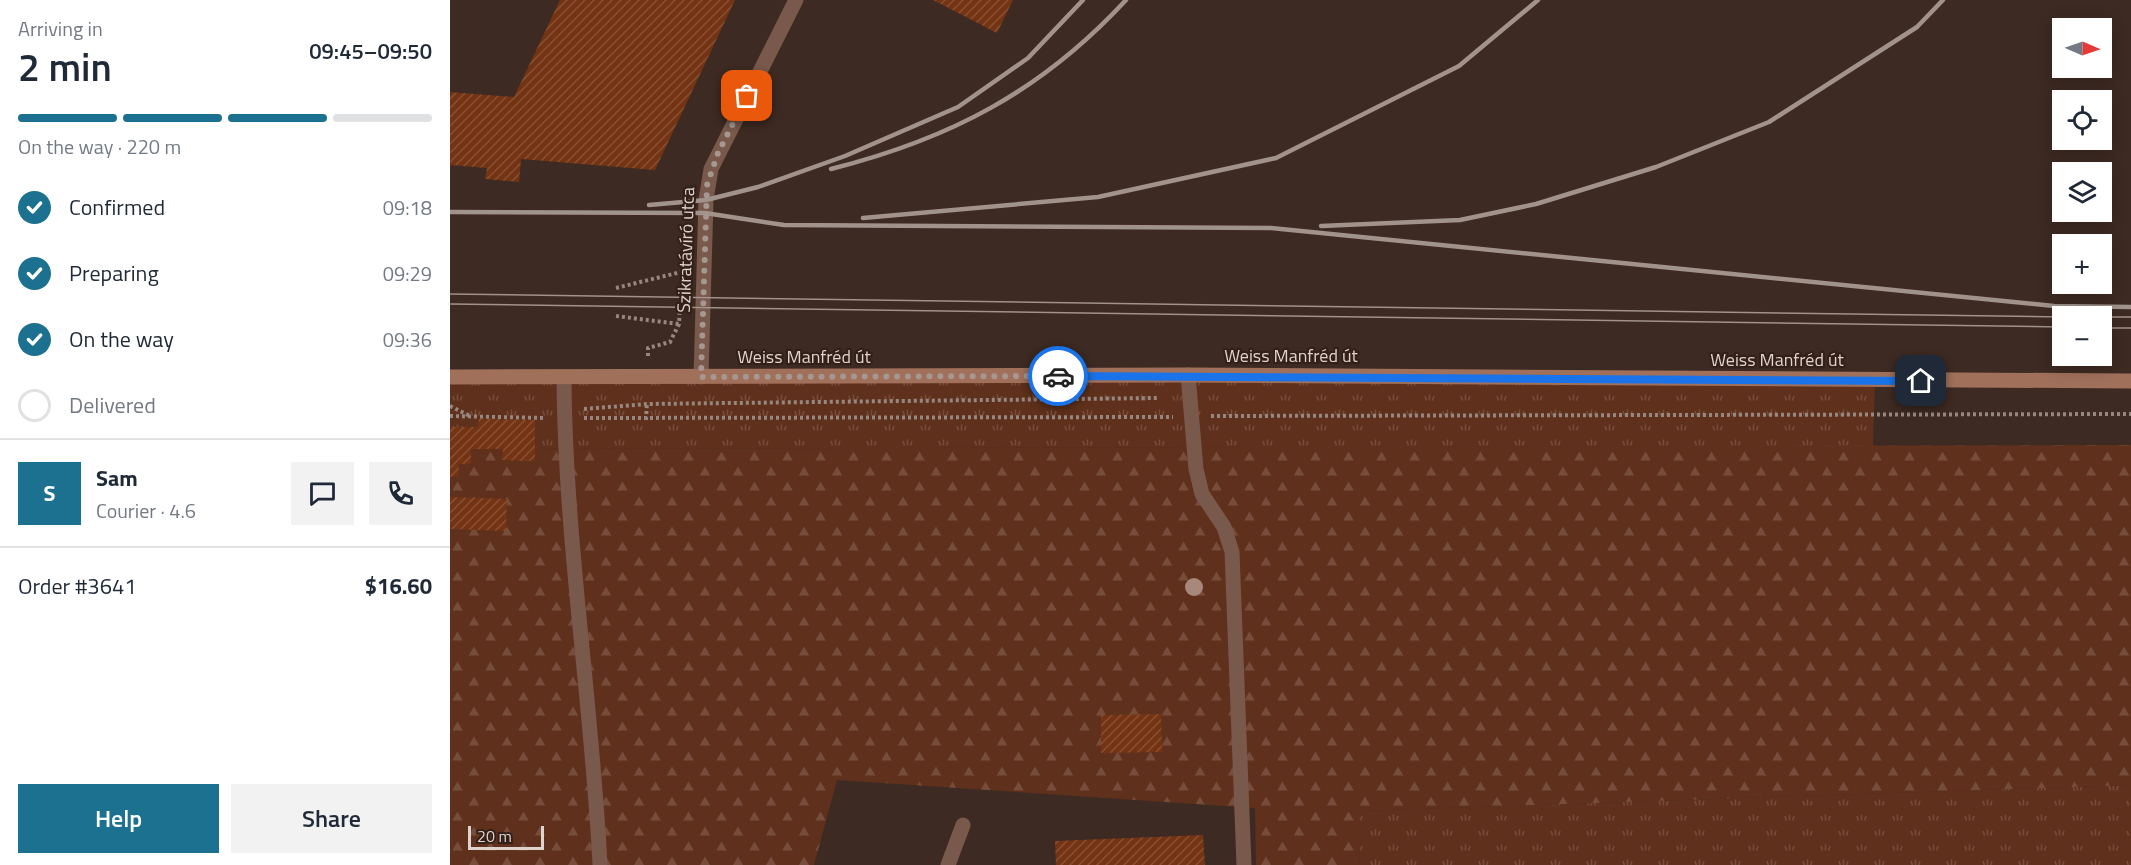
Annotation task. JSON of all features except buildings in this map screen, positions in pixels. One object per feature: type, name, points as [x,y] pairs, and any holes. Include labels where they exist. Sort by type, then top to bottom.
[{"type":"main road","name":"Weiss Manfréd út","points":[[450,377],[1188,375],[2131,381]]},
{"type":"street","name":"Szikratávíró utca","points":[[701,377],[706,201],[711,170],[796,0]]},
{"type":"street","points":[[1188,375],[1196,469],[1202,494],[1224,527],[1233,552],[1244,865]]},
{"type":"street","points":[[564,378],[564,418],[600,865]]},
{"type":"street","points":[[948,865],[963,825]]},
{"type":"path","points":[[681,282],[681,272],[685,262]]},
{"type":"path","points":[[616,288],[681,272]]},
{"type":"path","points":[[646,420],[648,348],[670,342],[680,324],[680,303]]},
{"type":"path","points":[[616,316],[680,324]]},
{"type":"path","points":[[564,418],[588,407],[647,404],[1189,398]]},
{"type":"path","points":[[450,406],[471,416]]},
{"type":"path","points":[[450,416],[646,420],[2131,414]]},
{"type":"green space","points":[[450,377],[1875,381],[1873,446],[450,449]]},
{"type":"green space","points":[[2131,445],[2131,785],[1358,811],[1360,865],[1256,865],[1255,808],[837,780],[814,865],[450,865],[450,449]]},
{"type":"green space","points":[[2131,785],[2131,865],[1360,865],[1357,811]]},
{"type":"tram line","points":[[450,294],[2052,317]]},
{"type":"tram line","points":[[450,304],[2052,327]]},
{"type":"tram line","points":[[2112,317],[2131,317]]},
{"type":"tram line","points":[[2112,328],[2131,328]]},
{"type":"railway","points":[[649,205],[706,200],[758,187],[845,156],[958,107],[1028,58],[1083,0]]},
{"type":"railway","points":[[831,169],[915,143],[992,107],[1027,86],[1061,61],[1126,0]]},
{"type":"railway","points":[[863,218],[1098,197],[1276,158],[1459,66],[1538,0]]},
{"type":"railway","points":[[1321,226],[1460,220],[1536,204],[1656,167],[1769,122],[1917,27],[1943,0]]},
{"type":"railway","points":[[450,212],[705,213],[784,225],[1271,228],[2054,306],[2131,307]]},
{"type":"way so far","points":[[747,96],[718,153],[707,185],[701,377],[1058,376]]},
{"type":"route","points":[[1058,376],[1921,381]]}]
